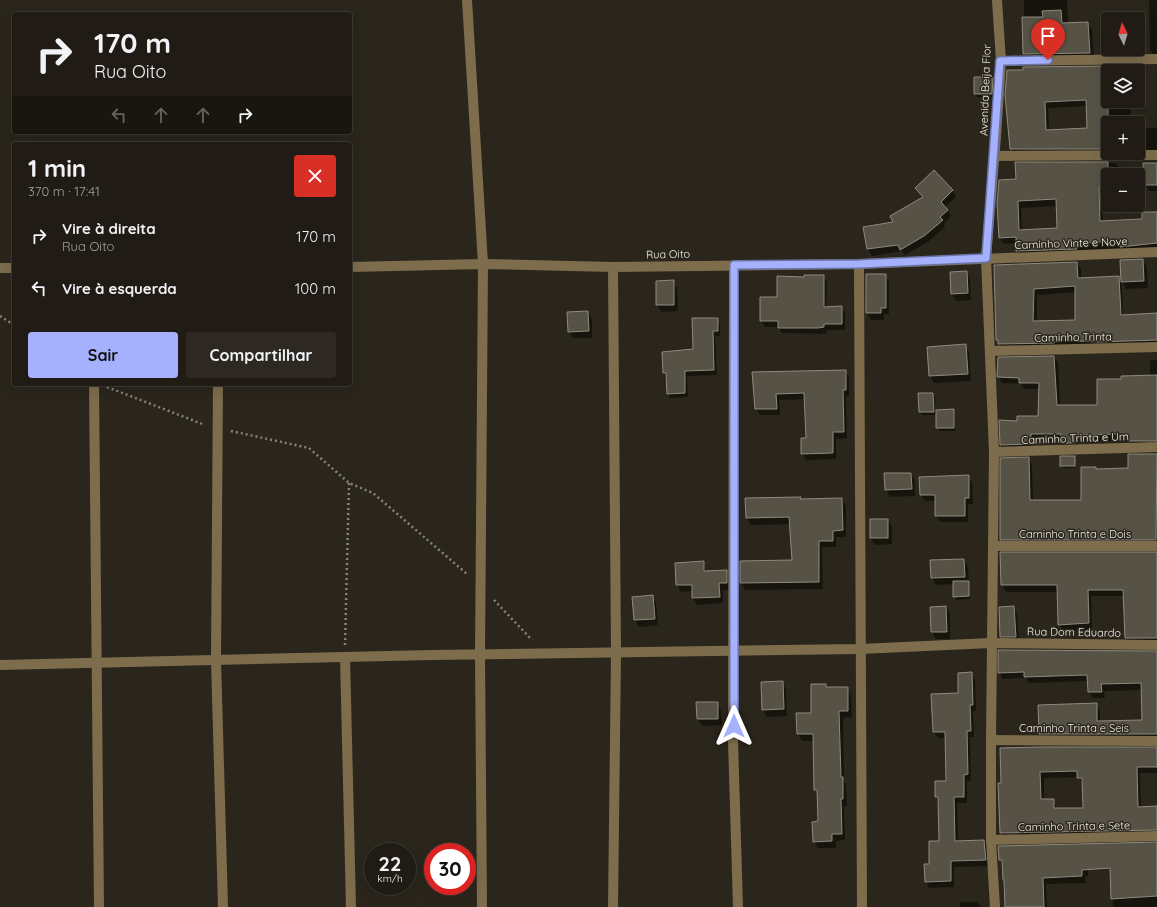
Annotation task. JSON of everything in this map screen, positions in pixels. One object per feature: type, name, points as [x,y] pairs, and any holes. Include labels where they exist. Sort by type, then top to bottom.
[{"type":"street","points":[[467,0],[483,264],[480,655],[482,907]]},
{"type":"street","name":"Avenida Beija Flor","points":[[995,907],[992,840],[991,740],[994,452],[986,258],[1000,61],[998,0]]},
{"type":"street","points":[[1000,61],[1157,59]]},
{"type":"street","points":[[994,156],[1157,155]]},
{"type":"street","name":"Caminho Vinte e Nove","points":[[986,258],[1157,252]]},
{"type":"street","name":"Rua Oito","points":[[352,267],[483,264],[614,267],[859,264],[986,258]]},
{"type":"street","points":[[859,264],[862,907]]},
{"type":"street","points":[[734,265],[734,741],[738,907]]},
{"type":"street","points":[[613,907],[616,653],[614,267]]},
{"type":"street","points":[[0,268],[12,268]]},
{"type":"street","name":"Caminho Trinta","points":[[990,352],[1157,347]]},
{"type":"street","points":[[94,386],[99,907]]},
{"type":"street","points":[[218,386],[216,660],[223,907]]},
{"type":"street","name":"Caminho Trinta e Um","points":[[994,452],[1157,447]]},
{"type":"street","name":"Caminho Trinta e Dois","points":[[994,546],[1157,546]]},
{"type":"street","name":"Rua Dom Eduardo","points":[[0,665],[734,650],[860,650],[992,643],[1157,645]]},
{"type":"street","points":[[345,657],[351,907]]},
{"type":"street","name":"Caminho Trinta e Seis","points":[[991,740],[1157,741]]},
{"type":"street","name":"Caminho Trinta e Sete","points":[[992,840],[1157,836]]},
{"type":"path","points":[[0,316],[12,324]]},
{"type":"path","points":[[105,386],[211,427]]},
{"type":"path","points":[[226,430],[309,448],[349,483],[373,493],[481,585],[546,654]]},
{"type":"path","points":[[345,657],[349,483]]},
{"type":"building","points":[[1061,10],[1062,23],[1088,22],[1090,53],[1023,54],[1022,17],[1043,17],[1042,11]]},
{"type":"building","points":[[1101,66],[1101,108],[1108,108],[1108,116],[1101,116],[1101,149],[1010,149],[1005,95],[1007,70],[1023,70],[1023,67]],"holes":[[[1086,100],[1087,128],[1046,130],[1045,102]]]},
{"type":"building","points":[[974,77],[993,77],[992,94],[974,94]]},
{"type":"building","points":[[1015,162],[1108,162],[1108,168],[1101,168],[1101,187],[1099,187],[1100,221],[1142,219],[1142,212],[1157,212],[1157,243],[1120,247],[1119,241],[1076,243],[1077,249],[1016,251],[1016,237],[999,238],[997,203],[999,180],[1016,179]],"holes":[[[1056,199],[1057,228],[1019,230],[1018,201]]]},
{"type":"building","points":[[1143,163],[1157,163],[1157,185],[1145,185],[1145,168],[1143,168]]},
{"type":"building","points":[[934,170],[953,190],[941,202],[948,210],[940,217],[943,220],[924,236],[900,250],[898,245],[867,249],[863,227],[893,222],[890,216],[923,197],[915,188]]},
{"type":"building","points":[[1143,259],[1144,281],[1121,282],[1120,260]]},
{"type":"building","points":[[1077,262],[1078,278],[1119,276],[1121,315],[1157,313],[1157,340],[1099,342],[1056,340],[1054,343],[998,344],[998,340],[996,340],[994,265]],"holes":[[[1075,286],[1075,320],[1033,321],[1034,289]]]},
{"type":"building","points":[[967,271],[968,293],[951,294],[950,272]]},
{"type":"building","points":[[866,274],[886,274],[886,308],[881,308],[881,313],[866,313]]},
{"type":"building","points":[[804,275],[824,275],[824,307],[842,306],[842,324],[824,324],[824,327],[818,328],[778,328],[778,321],[760,321],[760,297],[777,297],[777,276],[804,277]]},
{"type":"building","points":[[674,280],[674,305],[656,305],[656,281]]},
{"type":"building","points":[[588,311],[589,331],[568,332],[567,312]]},
{"type":"building","points":[[692,318],[718,318],[718,331],[713,331],[714,370],[685,371],[685,393],[667,394],[666,373],[663,373],[662,352],[693,349]]},
{"type":"building","points":[[966,344],[968,374],[929,376],[927,347]]},
{"type":"building","points":[[1054,356],[1057,405],[1097,405],[1097,379],[1121,379],[1121,376],[1157,375],[1157,441],[1128,441],[1128,436],[1119,436],[1119,434],[1075,435],[1075,443],[1061,443],[1061,434],[1031,434],[1031,444],[1000,445],[999,420],[1017,421],[1017,416],[1038,416],[1039,383],[1019,383],[1019,378],[997,377],[998,357]]},
{"type":"building","points":[[846,370],[846,390],[843,390],[844,432],[833,432],[833,453],[801,454],[801,438],[806,438],[804,393],[776,394],[777,409],[755,409],[752,372]]},
{"type":"building","points":[[918,393],[933,393],[934,412],[919,412]]},
{"type":"building","points":[[954,409],[954,428],[936,428],[936,410]]},
{"type":"building","points":[[1128,454],[1157,454],[1156,540],[1000,540],[1000,458],[1029,457],[1030,500],[1081,500],[1081,467],[1096,467],[1096,469],[1128,468]]},
{"type":"building","points":[[1060,456],[1075,456],[1075,466],[1060,466]]},
{"type":"building","points":[[884,473],[911,473],[912,489],[885,490]]},
{"type":"building","points":[[969,475],[969,498],[965,498],[965,516],[935,516],[935,495],[920,495],[919,477]]},
{"type":"building","points":[[801,497],[800,499],[842,498],[843,530],[833,531],[833,541],[819,541],[819,582],[740,583],[740,561],[792,560],[789,517],[746,518],[745,498]]},
{"type":"building","points":[[870,519],[888,519],[888,538],[870,538]]},
{"type":"building","points":[[1000,552],[1157,552],[1157,638],[1125,638],[1123,590],[1088,590],[1089,623],[1058,625],[1057,585],[1001,585]]},
{"type":"building","points":[[964,559],[965,577],[931,578],[930,560]]},
{"type":"building","points":[[704,561],[704,571],[727,570],[727,583],[719,583],[720,597],[692,598],[692,585],[676,585],[675,563]]},
{"type":"building","points":[[953,581],[969,581],[969,596],[953,597]]},
{"type":"building","points":[[653,595],[655,619],[634,620],[632,597]]},
{"type":"building","points":[[946,606],[947,632],[931,632],[930,607]]},
{"type":"building","points":[[1014,606],[1016,637],[1000,637],[999,607]]},
{"type":"building","points":[[998,650],[1157,651],[1157,734],[1039,734],[1038,705],[1097,703],[1097,721],[1142,720],[1141,683],[1101,684],[1102,692],[1088,692],[1087,675],[1024,677],[1024,672],[998,673]]},
{"type":"building","points":[[972,672],[973,705],[970,705],[971,731],[967,731],[968,774],[964,775],[964,797],[954,797],[955,841],[984,840],[986,860],[951,861],[951,881],[925,882],[924,864],[929,864],[929,841],[939,841],[938,797],[935,797],[935,781],[946,781],[945,732],[933,732],[931,694],[958,693],[958,673]]},
{"type":"building","points":[[783,681],[784,709],[762,710],[761,682]]},
{"type":"building","points":[[811,684],[826,684],[826,687],[848,687],[848,711],[839,711],[841,777],[843,777],[843,799],[841,799],[842,834],[832,834],[832,841],[813,842],[812,822],[818,821],[817,790],[814,790],[813,734],[797,734],[796,713],[811,713]]},
{"type":"building","points":[[696,702],[718,702],[718,719],[697,719]]},
{"type":"building","points":[[1157,747],[1157,767],[1137,767],[1138,807],[1157,806],[1157,830],[1000,833],[998,783],[1001,783],[1000,748]],"holes":[[[1077,771],[1077,778],[1082,778],[1083,808],[1054,808],[1054,799],[1041,799],[1040,772]]]},
{"type":"building","points":[[1157,842],[1157,896],[1111,899],[1110,868],[1082,870],[1082,876],[1043,878],[1044,907],[1005,907],[1002,860],[999,860],[998,846]]},
{"type":"route","points":[[734,726],[734,265],[859,264],[986,258],[996,137],[1000,61],[1048,60]]}]
